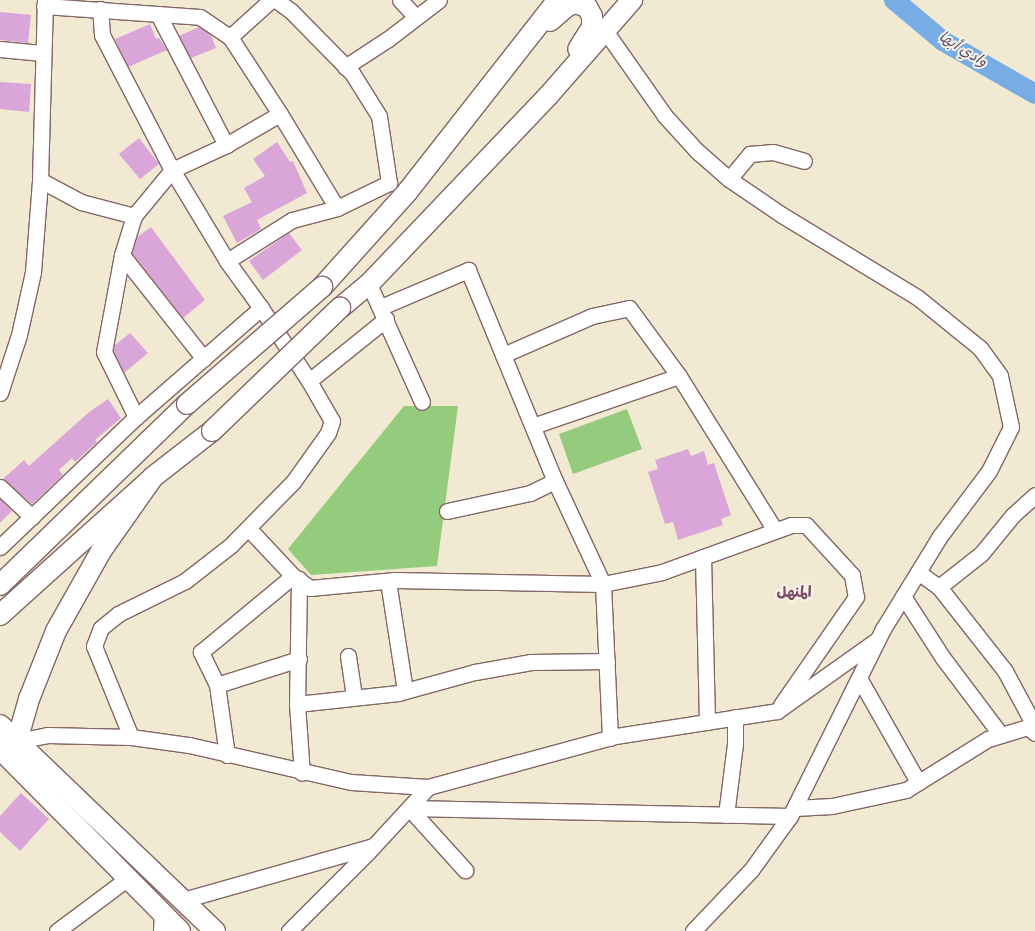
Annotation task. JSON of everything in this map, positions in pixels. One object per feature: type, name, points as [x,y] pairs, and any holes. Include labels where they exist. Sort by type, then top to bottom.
[{"type":"main road","points":[[0,585],[187,404],[322,287],[408,190],[558,0]]},
{"type":"main road","points":[[0,615],[153,477],[212,431],[340,308],[370,284],[548,96],[606,32],[632,0]]},
{"type":"main road","points":[[524,45],[567,6],[576,3],[582,5],[587,7],[592,16],[592,27],[564,66],[548,96]]},
{"type":"main road","points":[[8,745],[29,699],[56,631],[101,550],[153,477]]},
{"type":"main road","points":[[0,725],[8,745],[26,775],[128,878],[161,922],[180,931]]},
{"type":"main road","points":[[8,745],[183,900],[215,931]]},
{"type":"main road","points":[[0,765],[26,775]]},
{"type":"street","points":[[230,37],[271,0]]},
{"type":"street","points":[[227,261],[292,220],[337,208],[389,183],[378,116],[345,66],[291,12],[276,0]]},
{"type":"street","points":[[400,0],[416,18]]},
{"type":"street","points":[[345,66],[416,18],[439,0]]},
{"type":"street","points":[[0,393],[19,335],[33,272],[40,180],[44,3],[200,17],[230,37],[280,114],[337,208]]},
{"type":"street","points":[[100,9],[102,35],[172,170],[227,261],[261,308],[309,381],[332,421],[328,433],[293,482],[248,528],[185,581],[118,614],[101,628],[94,646],[131,737]]},
{"type":"street","points":[[158,14],[226,145]]},
{"type":"street","points":[[606,32],[665,116],[697,151],[729,179],[782,215],[917,297],[980,348],[1000,376],[1012,427],[989,471],[940,536],[903,596],[879,638],[792,812],[750,870],[693,931]]},
{"type":"street","points":[[0,49],[42,53]]},
{"type":"street","points":[[136,417],[104,352],[122,255],[134,216],[172,170],[226,145],[280,114]]},
{"type":"street","points":[[729,179],[750,154],[773,152],[804,161]]},
{"type":"street","points":[[40,180],[81,202],[134,216]]},
{"type":"street","points":[[122,255],[204,359]]},
{"type":"street","points":[[309,381],[384,313],[468,270],[555,481],[603,584],[610,738]]},
{"type":"street","points":[[370,284],[422,402]]},
{"type":"street","points":[[0,547],[136,417],[261,308]]},
{"type":"street","points":[[503,355],[592,316],[629,308],[679,376],[775,530]]},
{"type":"street","points":[[533,426],[679,376]]},
{"type":"street","points":[[447,512],[530,493],[555,481]]},
{"type":"street","points":[[0,487],[32,518]]},
{"type":"street","points":[[939,587],[981,554],[1012,515],[1035,495]]},
{"type":"street","points":[[248,528],[296,577],[310,588],[388,581],[603,584],[662,572],[791,525],[806,526],[852,574],[856,597],[778,711]]},
{"type":"street","points":[[703,557],[707,722]]},
{"type":"street","points":[[0,572],[21,564]]},
{"type":"street","points":[[918,572],[939,587],[1004,671],[1035,727]]},
{"type":"street","points":[[296,577],[299,659],[297,704],[302,772]]},
{"type":"street","points":[[227,755],[217,685],[201,652],[296,577]]},
{"type":"street","points":[[388,581],[405,691]]},
{"type":"street","points":[[903,596],[943,658],[1001,735]]},
{"type":"street","points":[[8,745],[47,735],[131,737],[189,745],[227,755],[351,782],[428,787],[610,738],[778,711],[879,638]]},
{"type":"street","points":[[348,656],[354,696]]},
{"type":"street","points":[[217,685],[299,659]]},
{"type":"street","points":[[297,704],[405,691],[476,672],[531,662],[607,662]]},
{"type":"street","points":[[859,678],[918,782]]},
{"type":"street","points":[[726,815],[735,744],[735,717]]},
{"type":"street","points":[[409,808],[726,815],[792,812],[832,806],[906,790],[988,739],[1028,727],[1035,733]]},
{"type":"street","points":[[289,931],[374,846],[428,787]]},
{"type":"street","points":[[409,808],[465,870]]},
{"type":"street","points":[[183,900],[374,846]]},
{"type":"street","points":[[57,931],[128,878]]},
{"type":"green space","points":[[404,406],[458,406],[437,566],[311,575],[288,549]]},
{"type":"green space","points":[[627,409],[642,449],[573,474],[559,434]]},
{"type":"building","points":[[0,12],[31,15],[28,43],[0,40]]},
{"type":"building","points":[[150,24],[156,39],[159,38],[167,50],[128,67],[115,39]]},
{"type":"building","points":[[199,27],[211,35],[216,48],[191,58],[179,36]]},
{"type":"building","points":[[0,82],[31,84],[29,112],[0,109]]},
{"type":"building","points":[[139,138],[159,164],[140,179],[119,154]]},
{"type":"building","points":[[277,142],[290,162],[293,161],[307,193],[257,220],[261,229],[237,243],[223,216],[252,202],[244,188],[265,176],[253,159]]},
{"type":"building","points":[[151,227],[205,300],[183,318],[132,253],[136,238]]},
{"type":"building","points":[[289,233],[302,250],[263,280],[249,261]]},
{"type":"building","points":[[130,333],[148,353],[124,373],[113,351],[114,346]]},
{"type":"building","points":[[108,399],[121,418],[95,440],[97,442],[75,462],[72,458],[59,470],[63,475],[32,504],[3,479],[24,460],[29,466],[88,413]]},
{"type":"building","points":[[688,449],[691,456],[704,451],[708,465],[714,463],[731,515],[721,519],[723,525],[678,540],[673,522],[665,524],[648,472],[658,469],[655,460]]},
{"type":"building","points":[[0,499],[12,511],[0,523]]},
{"type":"building","points":[[21,793],[49,819],[20,851],[0,832],[0,816]]},
{"type":"waterway","name":"وادي أبها","points":[[894,0],[943,41],[1035,94]]},
{"type":"district","name":"المنهل","points":[[794,595]]}]
